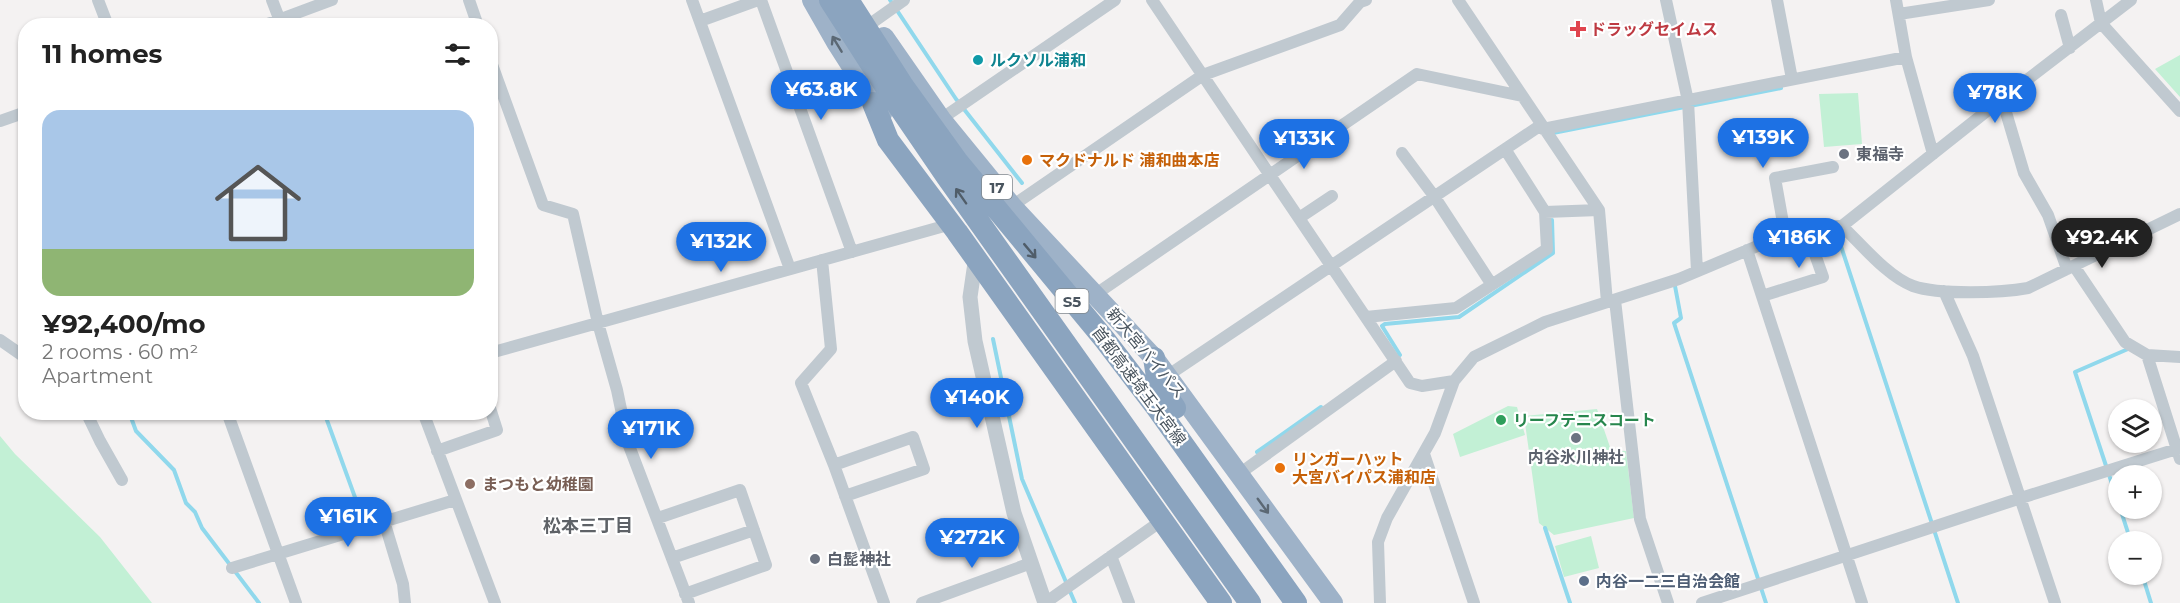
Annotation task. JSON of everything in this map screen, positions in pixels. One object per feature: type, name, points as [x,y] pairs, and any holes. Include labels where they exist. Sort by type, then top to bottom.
[{"type":"highway","points":[[813,0],[873,103],[1234,603]]},
{"type":"highway","name":"首都高速埼玉大宮線","points":[[830,0],[947,177],[1250,603]]},
{"type":"highway","name":"首都高速埼玉大宮線","points":[[848,0],[903,86],[957,161],[1105,340],[1304,598]]},
{"type":"highway","name":"新大宮バイパス","points":[[860,0],[873,22],[955,110],[1012,206],[1096,294],[1160,367],[1332,603]]},
{"type":"highway","points":[[873,103],[888,140],[938,206],[1221,603]]},
{"type":"highway","name":"17","points":[[1160,367],[1158,383],[1304,598]]},
{"type":"street","points":[[98,0],[105,18]]},
{"type":"street","points":[[272,0],[279,18]]},
{"type":"street","points":[[289,18],[332,0]]},
{"type":"street","points":[[469,0],[475,18]]},
{"type":"street","points":[[692,0],[790,269]]},
{"type":"street","points":[[700,21],[759,0],[852,252]]},
{"type":"street","points":[[955,110],[1115,0]]},
{"type":"street","points":[[1152,0],[1410,382],[1422,386],[1454,381]]},
{"type":"street","points":[[1170,514],[1045,603],[1014,513],[975,341],[970,297],[978,248],[1012,206],[1203,75],[1340,25],[1360,2],[1366,0]]},
{"type":"street","points":[[1458,0],[1599,210],[1641,519],[1668,603]]},
{"type":"street","points":[[1666,0],[1688,101],[1697,271]]},
{"type":"street","points":[[1778,0],[1792,79]]},
{"type":"street","points":[[1896,0],[1906,57],[1933,154]]},
{"type":"street","points":[[1899,14],[1989,0]]},
{"type":"street","points":[[2096,0],[2101,23],[2180,111]]},
{"type":"street","points":[[1380,603],[1378,542],[1387,518],[1435,433],[1454,381],[1474,357],[1545,322],[1679,279],[1805,226],[1842,226],[2131,0]]},
{"type":"street","points":[[873,22],[897,5]]},
{"type":"street","points":[[2061,15],[2070,48]]},
{"type":"street","points":[[1160,367],[1331,265],[1505,149],[1542,127],[1688,101],[1906,57]]},
{"type":"street","points":[[1096,294],[1417,74],[1522,96]]},
{"type":"street","points":[[498,81],[543,205],[573,214],[628,443],[687,598],[766,565],[740,490],[658,518]]},
{"type":"street","points":[[2002,99],[2024,173],[2048,215],[2071,268],[2125,342],[2147,355],[2180,357]]},
{"type":"street","points":[[0,121],[18,115]]},
{"type":"street","points":[[1366,317],[1456,308],[1547,249],[1545,212],[1505,149]]},
{"type":"street","points":[[1402,153],[1434,196],[1492,285]]},
{"type":"street","points":[[1785,234],[1775,178],[1833,167]]},
{"type":"street","points":[[1299,218],[1332,196]]},
{"type":"street","points":[[1545,212],[1599,210]]},
{"type":"street","points":[[1842,226],[1891,272],[1912,286],[1944,291],[2013,291],[2028,288],[2180,214]]},
{"type":"street","points":[[498,351],[959,222]]},
{"type":"street","points":[[1762,296],[1823,277],[1805,226]]},
{"type":"street","points":[[1746,250],[1862,603]]},
{"type":"street","points":[[822,261],[831,349],[801,382],[884,603]]},
{"type":"street","points":[[970,297],[981,287],[990,285],[1014,298]]},
{"type":"street","points":[[1944,291],[1973,357],[2055,603]]},
{"type":"street","points":[[0,340],[18,352]]},
{"type":"street","points":[[1701,603],[2020,498],[2179,452],[2147,355]]},
{"type":"street","points":[[1239,474],[1396,361]]},
{"type":"street","points":[[90,420],[122,480]]},
{"type":"street","points":[[230,420],[296,603]]},
{"type":"street","points":[[426,420],[495,603]]},
{"type":"street","points":[[437,451],[496,430],[493,420]]},
{"type":"street","points":[[834,465],[913,437],[924,469],[845,496]]},
{"type":"street","points":[[1424,454],[1474,603]]},
{"type":"street","points":[[232,568],[455,500]]},
{"type":"street","points":[[384,521],[403,584],[405,603]]},
{"type":"street","points":[[672,558],[754,530]]},
{"type":"street","points":[[1111,556],[1129,603]]},
{"type":"street","points":[[922,603],[1031,563]]},
{"type":"green space","points":[[2180,55],[2180,97],[2155,69]]},
{"type":"green space","points":[[1858,93],[1862,144],[1824,147],[1819,94]]},
{"type":"green space","name":"リーフテニスコート","points":[[1508,406],[1517,407],[1525,435],[1460,457],[1453,434]]},
{"type":"green space","points":[[1597,409],[1611,450],[1626,451],[1634,518],[1554,535],[1539,523],[1524,416]]},
{"type":"green space","points":[[0,436],[15,454],[100,537],[152,603],[0,603]]},
{"type":"green space","points":[[1591,536],[1599,568],[1564,577],[1555,546]]},
{"type":"waterway","points":[[890,0],[956,99],[1022,183]]},
{"type":"waterway","points":[[1553,133],[1781,88]]},
{"type":"waterway","points":[[1395,359],[1400,355],[1382,326],[1459,317],[1553,253],[1552,220]]},
{"type":"waterway","points":[[1837,234],[1958,603]]},
{"type":"waterway","points":[[1675,286],[1681,318],[1674,323],[1766,603]]},
{"type":"waterway","points":[[993,339],[1022,479],[1075,603]]},
{"type":"waterway","points":[[2108,472],[2075,372],[2128,349]]},
{"type":"waterway","points":[[1257,452],[1321,407]]},
{"type":"waterway","points":[[132,420],[136,431],[174,470],[186,503],[195,512],[202,528],[259,603]]},
{"type":"waterway","points":[[327,420],[364,522]]},
{"type":"waterway","points":[[2124,519],[2127,531]]},
{"type":"waterway","points":[[1545,528],[1570,603]]},
{"type":"waterway","points":[[2145,585],[2151,603]]},
{"type":"place","name":"ドラッグセイムス","points":[[1578,29]]},
{"type":"place","name":"ルクソル浦和","points":[[978,60]]},
{"type":"place","name":"東福寺","points":[[1844,154]]},
{"type":"place","name":"マクドナルド 浦和曲本店","points":[[1027,160]]},
{"type":"place","name":"リーフテニスコート","points":[[1501,420]]},
{"type":"place","name":"内谷氷川神社","points":[[1576,438]]},
{"type":"place","name":"リンガーハット 大宮バイパス浦和店","points":[[1280,468]]},
{"type":"place","name":"まつもと幼稚園","points":[[470,484]]},
{"type":"place","name":"白髭神社","points":[[815,559]]},
{"type":"place","name":"内谷一二三自治会館","points":[[1584,581]]},
{"type":"district","name":"松本三丁目","points":[[588,526]]}]
